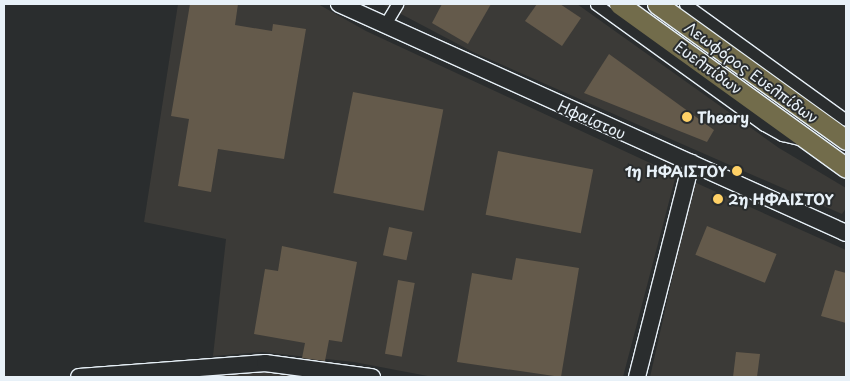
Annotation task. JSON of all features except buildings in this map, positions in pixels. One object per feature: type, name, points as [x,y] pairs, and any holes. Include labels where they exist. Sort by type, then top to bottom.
[{"type":"main road","name":"Λεωφόρος Ευελπίδων","points":[[619,4],[846,168]]},
{"type":"main road","name":"Λεωφόρος Ευελπίδων","points":[[658,4],[846,140]]},
{"type":"street","name":"Ηφαίστου","points":[[339,4],[384,26],[846,232]]},
{"type":"street","points":[[384,26],[397,4]]},
{"type":"street","name":"Ευελπίδων","points":[[596,4],[764,126],[782,135],[810,142]]},
{"type":"street","points":[[685,4],[846,120]]},
{"type":"street","points":[[637,377],[691,163]]},
{"type":"street","points":[[79,377],[265,363],[372,377]]},
{"type":"shaded area","points":[[178,4],[318,4],[366,31],[676,175],[623,377],[433,377],[354,362],[262,352],[213,356],[226,239],[144,222]]},
{"type":"shaded area","points":[[382,4],[577,4],[779,148],[846,188],[846,208],[842,214],[650,130],[473,52]]},
{"type":"shaded area","points":[[694,182],[846,250],[846,377],[650,377]]},
{"type":"shaded area","points":[[265,368],[332,377],[176,377]]},
{"type":"place","name":"Theory","points":[[687,117]]},
{"type":"place","name":"1η ΗΦΑΙΣΤΟΥ","points":[[737,171]]},
{"type":"place","name":"2η ΗΦΑΙΣΤΟΥ","points":[[718,199]]}]
